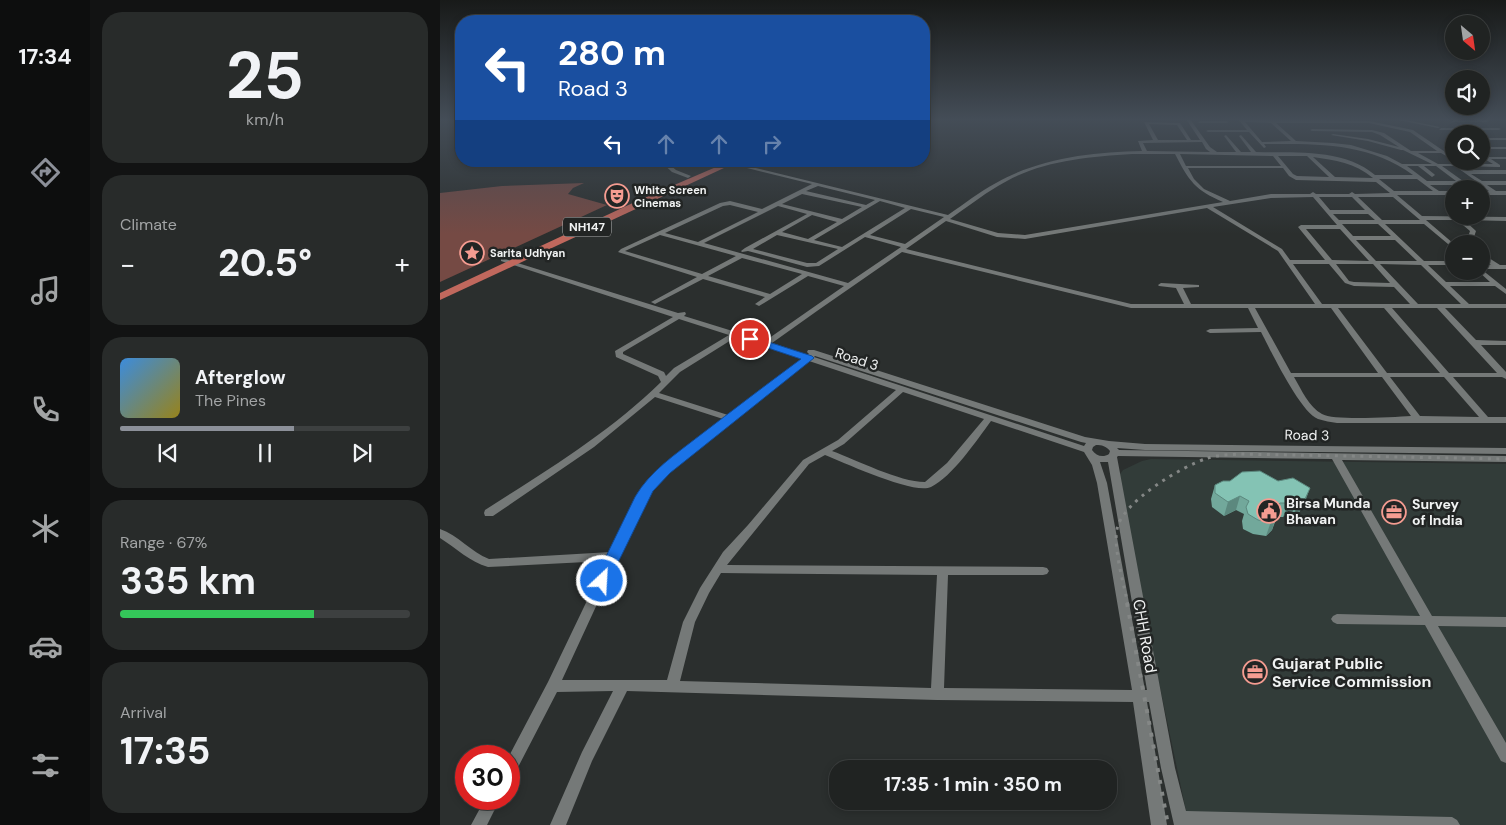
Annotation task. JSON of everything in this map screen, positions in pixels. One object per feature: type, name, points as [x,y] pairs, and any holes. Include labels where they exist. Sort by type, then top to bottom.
[{"type":"highway","name":"NH147","points":[[440,298],[511,260],[710,167]]},
{"type":"highway","name":"NH147","points":[[687,178],[719,167]]},
{"type":"highway","name":"NH147","points":[[440,288],[511,260]]},
{"type":"street","points":[[769,342],[849,284],[1002,181],[1036,166],[1075,158]]},
{"type":"street","points":[[1180,158],[1192,181],[1198,188],[1230,203]]},
{"type":"street","points":[[1275,158],[1294,177],[1334,179],[1417,177]]},
{"type":"street","points":[[1311,158],[1334,179]]},
{"type":"street","points":[[1330,158],[1365,169],[1445,239]]},
{"type":"street","points":[[1383,158],[1401,165],[1438,193]]},
{"type":"street","points":[[1421,158],[1437,165],[1458,180]]},
{"type":"street","points":[[1490,160],[1506,171]]},
{"type":"street","points":[[1401,165],[1445,164]]},
{"type":"street","points":[[1420,165],[1432,176]]},
{"type":"street","points":[[1490,166],[1498,166]]},
{"type":"street","points":[[669,167],[674,172],[687,178]]},
{"type":"street","points":[[753,167],[947,218],[997,235],[1025,237],[1271,196],[1445,193]]},
{"type":"street","points":[[1185,167],[1284,167]]},
{"type":"street","points":[[1466,172],[1506,171]]},
{"type":"street","points":[[1466,172],[1476,180]]},
{"type":"street","points":[[1399,177],[1406,182]]},
{"type":"street","points":[[1473,177],[1506,177]]},
{"type":"street","points":[[1424,183],[1443,183]]},
{"type":"street","points":[[1490,183],[1506,183]]},
{"type":"street","points":[[1497,183],[1506,191]]},
{"type":"street","points":[[698,244],[817,184]]},
{"type":"street","points":[[1412,188],[1419,193]]},
{"type":"street","points":[[1490,190],[1494,193]]},
{"type":"street","points":[[1490,193],[1506,191]]},
{"type":"street","points":[[802,192],[868,206]]},
{"type":"street","points":[[1313,194],[1351,238],[1416,306]]},
{"type":"street","points":[[1352,194],[1467,306]]},
{"type":"street","points":[[808,241],[879,200]]},
{"type":"street","points":[[762,211],[730,203],[722,204],[621,252],[771,297]]},
{"type":"street","points":[[776,204],[842,220]]},
{"type":"street","points":[[1209,207],[1280,250],[1320,306]]},
{"type":"street","points":[[747,249],[810,266],[820,264],[910,208]]},
{"type":"street","points":[[1328,212],[1370,212]]},
{"type":"street","points":[[655,302],[703,277],[747,249],[812,213]]},
{"type":"street","points":[[1396,285],[1350,283],[1302,227],[1445,219]]},
{"type":"street","points":[[1490,219],[1506,219]]},
{"type":"street","points":[[1497,219],[1506,226]]},
{"type":"street","points":[[1466,225],[1472,231],[1471,235]]},
{"type":"street","points":[[777,233],[844,249]]},
{"type":"street","points":[[658,234],[849,284]]},
{"type":"street","points":[[867,236],[904,248],[1131,306],[1506,306]]},
{"type":"street","points":[[1351,238],[1397,238]]},
{"type":"street","name":"Road 3","points":[[511,260],[655,302],[735,334],[769,342]]},
{"type":"street","name":"Road 3","points":[[511,260],[1084,440],[1145,447],[1336,458],[1506,451]]},
{"type":"street","points":[[1490,261],[1498,267]]},
{"type":"street","points":[[1289,262],[1445,262]]},
{"type":"street","points":[[1490,267],[1506,267]]},
{"type":"street","points":[[759,304],[807,274]]},
{"type":"street","points":[[1490,278],[1506,292]]},
{"type":"street","points":[[1445,284],[1497,284]]},
{"type":"street","points":[[1162,285],[1197,286]]},
{"type":"street","points":[[1179,286],[1188,306]]},
{"type":"street","points":[[1250,306],[1288,375],[1310,409],[1320,417],[1336,420],[1506,420]]},
{"type":"street","points":[[1333,306],[1417,419]]},
{"type":"street","points":[[1386,306],[1486,420]]},
{"type":"street","points":[[1439,306],[1505,375]]},
{"type":"street","points":[[665,382],[661,374],[619,355],[620,351],[682,314]]},
{"type":"street","points":[[1210,331],[1263,330]]},
{"type":"street","points":[[489,513],[590,445],[653,394],[677,370],[735,334]]},
{"type":"street","points":[[1474,342],[1506,342]]},
{"type":"street","points":[[520,749],[553,686],[648,488],[665,470],[729,418],[812,356]]},
{"type":"street","name":"Road 3","points":[[812,356],[1103,459],[1113,455],[1209,451],[1442,455],[1506,459]]},
{"type":"street","points":[[1288,375],[1505,375]]},
{"type":"street","points":[[672,686],[689,622],[717,569],[806,462],[841,442],[902,389]]},
{"type":"street","points":[[653,394],[729,418]]},
{"type":"street","points":[[825,452],[910,484],[926,485],[941,475],[989,418]]},
{"type":"street","points":[[1089,453],[1089,445],[1096,442]]},
{"type":"street","points":[[1108,444],[1114,448],[1113,455],[1168,768],[1182,821],[1452,825]]},
{"type":"street","name":"CHH Road","points":[[1089,453],[1097,465],[1102,483],[1139,695],[1159,825]]},
{"type":"street","points":[[1336,458],[1506,756]]},
{"type":"street","points":[[440,533],[476,558],[488,563],[614,556]]},
{"type":"street","points":[[717,569],[1043,571]]},
{"type":"street","points":[[937,694],[943,570]]},
{"type":"street","points":[[1337,618],[1506,622]]},
{"type":"street","points":[[553,686],[623,685],[937,694],[1155,696]]},
{"type":"street","points":[[558,825],[587,757],[623,685]]},
{"type":"street","points":[[479,825],[487,810]]},
{"type":"shaded area","name":"Sarita Udhyan","points":[[584,183],[573,188],[568,194],[607,205],[440,282],[440,193],[502,186]]},
{"type":"shaded area","points":[[1151,459],[1506,464],[1506,825],[1189,825],[1116,479],[1123,470]]},
{"type":"building","points":[[1260,471],[1278,481],[1293,478],[1310,488],[1305,499],[1293,497],[1288,503],[1280,503],[1276,507],[1277,516],[1270,522],[1258,520],[1248,514],[1246,507],[1249,501],[1240,496],[1228,502],[1215,493],[1215,485],[1223,481],[1230,481],[1242,472]]},
{"type":"railway","points":[[1128,605],[1116,546],[1117,529],[1121,519],[1141,497],[1155,486],[1197,462],[1215,456],[1238,454],[1506,459]]},
{"type":"railway","points":[[1127,603],[1168,825]]},
{"type":"place","name":"White Screen Cinemas","points":[[617,196]]},
{"type":"place","name":"Sarita Udhyan","points":[[472,253]]},
{"type":"place","name":"Birsa Munda Bhavan","points":[[1269,511]]},
{"type":"place","name":"Survey of India","points":[[1394,512]]},
{"type":"place","name":"Gujarat Public Service Commission","points":[[1255,672]]},
{"type":"route","points":[[602,581],[648,488],[665,470],[757,396],[809,358],[750,339]]}]
